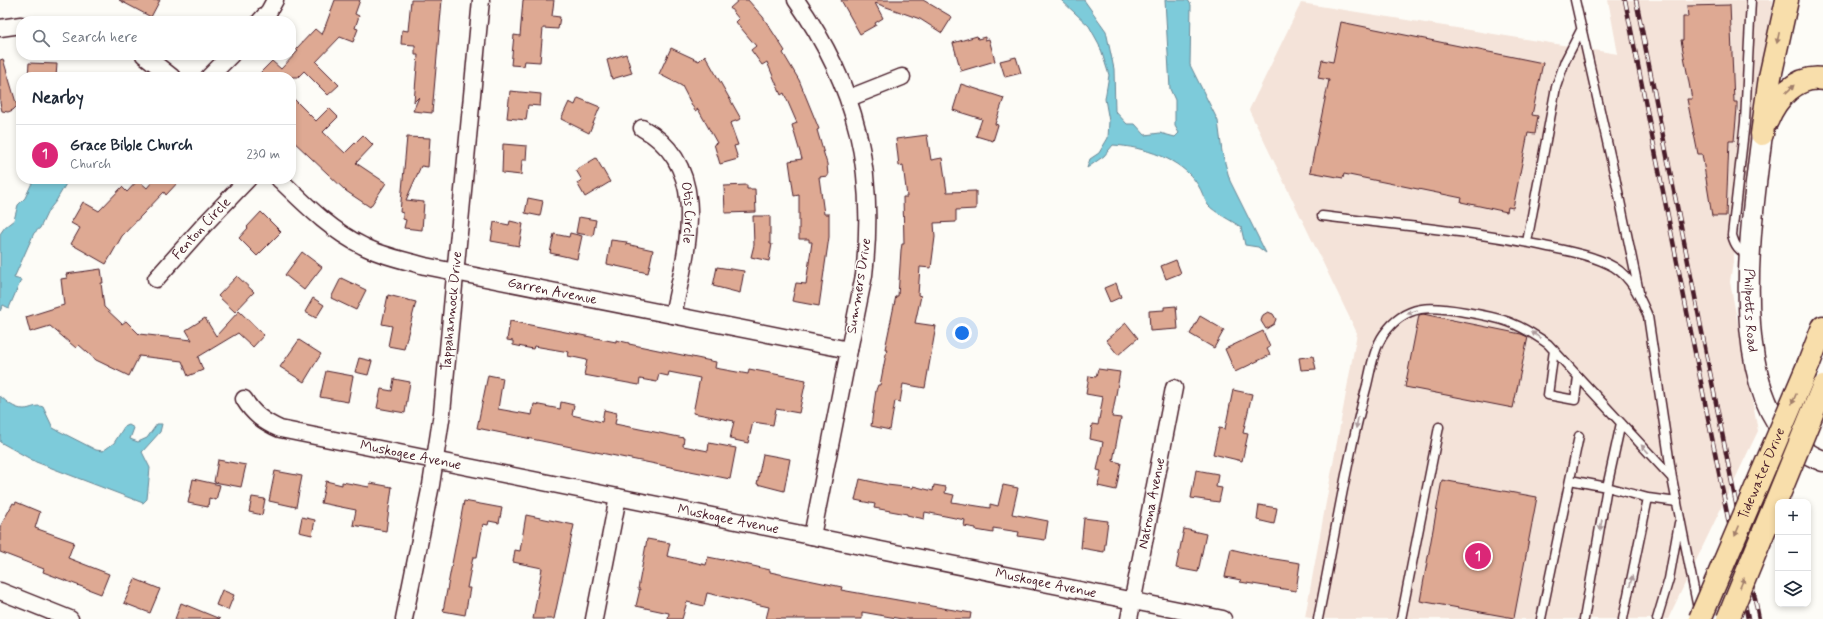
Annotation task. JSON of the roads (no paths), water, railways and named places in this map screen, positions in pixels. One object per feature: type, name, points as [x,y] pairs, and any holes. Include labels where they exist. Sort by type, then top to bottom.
[{"type":"highway","points":[[1762,134],[1770,77],[1787,0]]},
{"type":"highway","points":[[1762,134],[1770,115],[1780,99],[1794,85],[1802,80],[1814,78],[1823,79]]},
{"type":"highway","name":"Tidewater Drive","points":[[1700,619],[1823,327]]},
{"type":"highway","name":"Tidewater Drive","points":[[1728,619],[1823,387]]},
{"type":"street","points":[[264,16],[275,0]]},
{"type":"street","name":"Tappahannock Drive","points":[[404,619],[435,461],[442,413],[454,272],[463,200],[481,0]]},
{"type":"street","name":"Summers Drive","points":[[796,0],[814,25],[835,63],[849,98],[866,171],[868,209],[867,246],[864,275],[812,536]]},
{"type":"street","points":[[0,28],[16,26]]},
{"type":"street","points":[[150,60],[166,72]]},
{"type":"street","points":[[214,72],[226,60]]},
{"type":"street","points":[[849,98],[902,77]]},
{"type":"street","name":"Otis Circle","points":[[642,128],[662,141],[673,153],[681,168],[685,181],[689,213],[688,242],[673,315]]},
{"type":"street","name":"Philpotts Road","points":[[1762,134],[1749,256],[1750,321],[1756,372],[1763,395],[1771,412],[1788,436],[1811,456],[1823,461]]},
{"type":"street","name":"Fenton Circle","points":[[156,279],[243,184]]},
{"type":"street","name":"Garren Avenue","points":[[284,184],[322,220],[363,247],[382,254],[454,272],[849,350]]},
{"type":"street","name":"Natrona Avenue","points":[[1129,619],[1174,388]]},
{"type":"street","name":"Muskogee Avenue","points":[[244,399],[256,416],[280,429],[1223,619]]},
{"type":"street","points":[[594,619],[618,497]]},
{"type":"street","points":[[0,591],[70,619]]},
{"type":"lane","points":[[1575,0],[1615,177],[1639,295],[1648,316],[1672,478],[1700,619]]},
{"type":"lane","points":[[1749,256],[1740,252],[1732,235],[1745,122],[1751,0]]},
{"type":"lane","points":[[1527,242],[1556,87],[1565,61],[1582,28]]},
{"type":"lane","points":[[1322,216],[1484,235],[1527,242],[1588,256],[1614,268],[1628,280],[1639,295]]},
{"type":"lane","points":[[1318,619],[1360,412],[1378,345],[1384,334],[1394,322],[1406,314],[1421,308],[1444,308],[1510,321],[1530,331],[1554,350],[1672,478]]},
{"type":"lane","points":[[1554,350],[1548,395],[1575,400],[1578,377]]},
{"type":"lane","points":[[1584,619],[1620,422]]},
{"type":"lane","points":[[1401,619],[1439,427]]},
{"type":"lane","points":[[1541,619],[1579,436]]},
{"type":"lane","points":[[1570,480],[1607,487],[1648,498],[1677,502]]},
{"type":"lane","points":[[1623,619],[1648,498]]},
{"type":"lane","points":[[1657,619],[1669,579],[1680,518]]},
{"type":"water","points":[[1061,0],[1084,0],[1106,31],[1114,69],[1115,111],[1127,124],[1135,124],[1145,135],[1160,133],[1175,137],[1179,133],[1175,126],[1175,100],[1170,89],[1165,0],[1188,0],[1191,5],[1190,65],[1218,121],[1222,152],[1230,181],[1266,253],[1258,247],[1245,245],[1241,227],[1211,208],[1191,176],[1172,161],[1149,151],[1113,145],[1104,156],[1087,168],[1090,159],[1099,153],[1108,138],[1109,121],[1105,99],[1109,75],[1099,44],[1089,26]]},
{"type":"water","points":[[32,184],[66,184],[48,211],[40,228],[34,233],[14,278],[21,280],[9,308],[3,305],[0,311],[0,234],[5,227],[14,220],[18,205],[25,198]]},
{"type":"water","points":[[0,396],[11,405],[20,409],[38,406],[43,407],[53,428],[96,450],[103,451],[114,443],[124,427],[129,425],[134,428],[130,439],[138,442],[147,438],[157,424],[162,424],[160,432],[142,452],[150,468],[147,499],[143,503],[36,462],[0,442]]},
{"type":"railway","points":[[1625,0],[1748,619]]},
{"type":"railway","points":[[1636,0],[1759,619]]},
{"type":"place","name":"Grace Bible Church","points":[[1478,556]]}]
